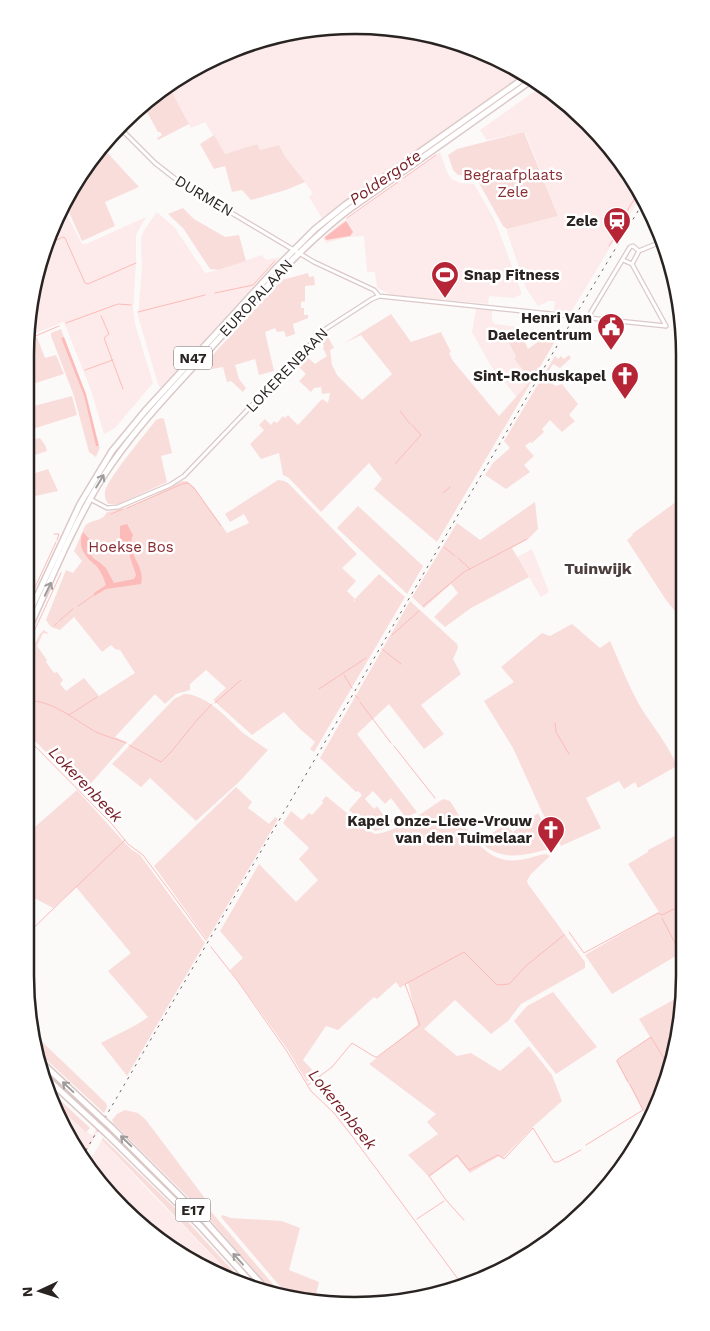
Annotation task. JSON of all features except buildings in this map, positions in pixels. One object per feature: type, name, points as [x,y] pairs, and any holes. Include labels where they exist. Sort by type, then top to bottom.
[{"type":"highway","name":"EUROPALAAN","points":[[34,604],[87,497],[118,453],[315,228],[521,80]]},
{"type":"highway","name":"EUROPALAAN","points":[[296,251],[347,211],[527,84]]},
{"type":"highway","name":"EUROPALAAN","points":[[34,617],[87,497]]},
{"type":"highway","name":"E17","points":[[48,1068],[112,1128],[206,1222],[260,1282]]},
{"type":"highway","name":"E17","points":[[53,1084],[108,1135],[200,1226],[247,1278]]},
{"type":"street","name":"DURMEN","points":[[124,132],[141,151],[168,175],[296,251],[339,275],[374,290],[379,296]]},
{"type":"street","points":[[632,264],[639,251],[656,244]]},
{"type":"street","points":[[590,317],[632,246],[639,251]]},
{"type":"street","points":[[379,296],[666,326],[632,264],[624,260]]},
{"type":"street","name":"LOKERENBAAN","points":[[87,497],[107,508],[118,507],[177,481],[324,330],[379,296]]},
{"type":"shaded area","points":[[376,34],[418,40],[478,58],[517,78],[322,218],[309,197],[313,193],[284,155],[279,145],[260,150],[257,144],[225,154],[205,122],[191,128],[172,92],[194,77],[232,58],[272,45],[313,36]]},
{"type":"shaded area","points":[[536,90],[567,113],[597,143],[610,159],[637,202],[571,312],[554,311],[555,301],[549,301],[538,306],[526,288],[507,232],[507,229],[558,216],[525,132],[487,140],[480,130]]},
{"type":"shaded area","points":[[440,152],[451,179],[460,183],[474,184],[493,217],[522,294],[514,298],[489,296],[488,304],[391,295],[377,288],[375,272],[367,272],[364,236],[348,237],[326,243],[323,238]]},
{"type":"shaded area","points":[[156,213],[175,228],[205,273],[262,255],[266,260],[280,257],[161,388],[158,384],[138,316],[142,269],[141,239],[143,232]]},
{"type":"shaded area","points":[[67,214],[82,244],[86,244],[146,217],[136,235],[133,309],[135,324],[153,383],[115,428],[104,434],[91,390],[64,322],[34,334],[36,313],[45,272],[58,232]]},
{"type":"shaded area","points":[[346,221],[353,232],[350,236],[326,240],[325,237]]},
{"type":"shaded area","points":[[476,309],[492,310],[492,320],[495,324],[518,327],[520,330],[509,334],[508,341],[516,357],[514,359],[531,380],[517,397],[491,366],[472,332]]},
{"type":"shaded area","points":[[64,337],[86,394],[99,446],[96,446],[84,396],[61,338]]},
{"type":"shaded area","points":[[127,524],[133,535],[131,542],[133,554],[141,571],[141,584],[106,589],[94,596],[94,593],[106,585],[98,568],[82,550],[81,537],[83,532],[94,544],[87,548],[93,558],[106,568],[114,583],[134,579],[136,575],[128,551],[120,539],[120,526]]},
{"type":"shaded area","points":[[532,549],[549,592],[541,597],[517,557]]},
{"type":"shaded area","points":[[64,1112],[93,1135],[105,1114],[107,1116],[87,1152]]},
{"type":"shaded area","points":[[102,1140],[227,1270],[194,1254],[143,1218],[113,1188],[91,1158]]},
{"type":"green space","points":[[172,92],[189,124],[158,140],[157,138],[162,135],[158,132],[146,111]]},
{"type":"green space","name":"Begraafplaats Zele","points":[[524,132],[558,216],[507,229],[503,226],[479,183],[483,182],[481,174],[473,176],[458,175],[453,170],[448,155],[457,149]]},
{"type":"green space","points":[[214,135],[225,154],[257,144],[260,150],[279,145],[284,155],[305,182],[286,190],[251,200],[242,190],[232,192],[225,166],[214,169],[200,144]]},
{"type":"green space","points":[[106,151],[139,187],[105,202],[115,226],[82,241],[68,211],[77,194]]},
{"type":"green space","points":[[183,208],[194,219],[225,237],[239,235],[246,261],[218,270],[210,269],[183,228],[168,214]]},
{"type":"green space","points":[[308,273],[309,277],[314,276],[315,285],[305,286],[305,301],[301,302],[301,308],[304,308],[304,315],[308,315],[308,318],[293,324],[295,334],[286,337],[284,331],[277,332],[275,328],[265,332],[274,371],[259,375],[255,359],[235,365],[239,379],[246,388],[243,392],[231,381],[227,382],[223,367],[212,369],[208,360],[282,280]]},
{"type":"green space","points":[[391,314],[411,342],[441,332],[451,352],[449,353],[453,361],[499,416],[531,380],[514,359],[516,357],[508,341],[509,334],[520,330],[528,349],[553,331],[557,338],[437,542],[374,489],[382,479],[369,463],[321,512],[289,478],[283,475],[279,453],[261,459],[250,444],[264,430],[259,425],[265,419],[271,425],[274,421],[277,423],[283,416],[285,418],[288,415],[298,425],[322,399],[328,403],[330,393],[322,394],[321,387],[314,388],[311,392],[299,381],[306,374],[296,364],[305,355],[315,364],[327,356],[322,341],[319,340],[326,333],[334,348],[330,350],[332,365],[337,375],[362,400],[390,376],[392,374],[361,335],[343,344]]},
{"type":"green space","points":[[61,329],[64,337],[61,338],[84,396],[96,445],[100,447],[96,457],[89,452],[74,396],[51,336],[51,333]]},
{"type":"green space","points":[[37,337],[45,358],[56,355],[64,374],[34,383],[34,339]]},
{"type":"green space","points":[[569,355],[571,358],[560,368],[553,364],[544,379],[556,386],[562,384],[578,404],[569,415],[575,421],[562,432],[550,420],[542,429],[544,432],[532,443],[530,442],[525,446],[534,456],[524,465],[530,472],[506,489],[485,475],[493,463],[510,448],[504,441],[555,356],[558,359],[561,356],[564,359]]},
{"type":"green space","points":[[72,396],[77,415],[34,428],[34,406]]},
{"type":"green space","points":[[164,419],[172,453],[161,456],[167,482],[119,504],[108,504],[105,494],[112,477],[156,420]]},
{"type":"green space","points":[[40,438],[47,451],[34,455],[34,439]]},
{"type":"green space","points":[[48,469],[58,491],[34,496],[34,473]]},
{"type":"green space","name":"Hoekse Bos","points":[[278,480],[284,481],[357,554],[342,568],[356,581],[347,591],[355,599],[379,574],[405,597],[314,752],[310,749],[315,742],[284,712],[252,735],[213,700],[226,688],[206,670],[190,684],[190,690],[176,694],[165,704],[155,694],[115,737],[127,742],[86,789],[81,787],[34,740],[34,645],[44,630],[49,634],[43,633],[37,646],[54,673],[57,672],[63,680],[60,684],[66,691],[84,678],[99,696],[135,673],[120,650],[115,649],[111,645],[102,652],[74,617],[60,630],[51,627],[46,620],[66,570],[73,573],[82,561],[74,551],[85,526],[102,518],[107,512],[136,504],[182,481],[187,481],[194,487],[227,533],[249,523],[244,514],[230,522],[225,514]]},
{"type":"green space","points":[[535,502],[538,529],[528,539],[512,548],[529,577],[471,608],[445,627],[434,617],[458,593],[451,584],[424,608],[412,597],[457,523],[480,540]]},
{"type":"green space","points":[[676,502],[676,612],[627,540],[632,534]]},
{"type":"green space","points":[[358,506],[423,566],[407,594],[337,528]]},
{"type":"green space","points":[[410,601],[457,644],[458,648],[453,659],[461,674],[421,705],[444,734],[424,749],[389,704],[357,734],[417,812],[406,818],[391,798],[385,804],[373,791],[365,799],[374,809],[377,806],[382,813],[396,823],[375,831],[349,810],[362,795],[358,791],[356,792],[320,758]]},
{"type":"green space","points":[[572,624],[600,648],[610,641],[636,698],[676,764],[676,767],[638,788],[635,782],[624,789],[619,781],[586,798],[601,828],[561,846],[542,812],[513,748],[484,701],[514,682],[501,667],[542,633],[550,636]]},
{"type":"green space","points":[[184,694],[192,695],[208,702],[242,732],[268,750],[240,781],[196,821],[150,778],[141,787],[112,764],[174,699]]},
{"type":"green space","points":[[236,787],[252,802],[248,808],[269,824],[275,817],[278,819],[207,940],[154,866]]},
{"type":"green space","points":[[77,790],[124,842],[140,855],[205,943],[127,1076],[101,1043],[148,1017],[108,971],[131,953],[76,887],[53,908],[34,898],[34,829]]},
{"type":"green space","points":[[326,796],[375,834],[401,825],[443,799],[450,801],[477,842],[495,857],[506,860],[519,860],[546,854],[550,856],[531,874],[527,881],[585,962],[585,968],[521,1004],[508,1021],[491,1034],[455,1000],[424,1029],[457,1056],[471,1053],[500,1071],[529,1046],[552,1075],[562,1101],[503,1158],[499,1156],[470,1173],[457,1157],[429,1177],[408,1155],[438,1134],[427,1122],[436,1114],[369,1064],[418,1025],[408,983],[400,988],[396,982],[377,999],[374,997],[338,1030],[326,1026],[303,1060],[317,1075],[307,1082],[288,1050],[230,970],[243,958],[220,931],[259,864],[296,902],[318,880],[299,859],[309,848],[283,823],[291,811],[302,820],[309,813],[312,815],[323,803],[322,801]]},
{"type":"green space","points":[[538,813],[555,843],[556,846],[554,848],[516,856],[498,853],[480,842],[505,824],[513,832]]},
{"type":"green space","points":[[676,835],[676,956],[612,994],[585,955],[659,912],[628,864],[648,852],[648,850]]},
{"type":"green space","points":[[553,992],[597,1047],[556,1074],[514,1021],[527,1006]]},
{"type":"green space","points":[[676,999],[674,1018],[665,1059],[652,1099],[645,1114],[616,1061],[650,1037],[639,1019]]},
{"type":"green space","points":[[40,1040],[106,1103],[107,1107],[104,1113],[45,1058]]},
{"type":"green space","points":[[58,1098],[90,1128],[86,1132],[64,1112]]},
{"type":"green space","points":[[125,1110],[138,1113],[146,1120],[210,1205],[208,1208],[275,1287],[266,1284],[206,1215],[114,1124],[112,1120],[117,1114]]},
{"type":"green space","points":[[103,1138],[180,1213],[236,1274],[227,1271],[102,1140]]},
{"type":"green space","points":[[222,1215],[231,1218],[282,1221],[300,1228],[289,1270],[319,1282],[316,1295],[282,1288],[221,1217]]},
{"type":"waterway","name":"Poldergote","points":[[347,218],[436,155]]},
{"type":"waterway","name":"Poldergote","points":[[609,246],[618,232],[619,224],[635,198]]},
{"type":"waterway","points":[[55,241],[65,238],[85,283],[88,284],[136,263]]},
{"type":"waterway","name":"Poldergote","points":[[215,293],[253,285],[275,261]]},
{"type":"waterway","name":"Poldergote","points":[[138,312],[205,295]]},
{"type":"waterway","name":"Poldergote","points":[[66,323],[118,304],[131,305]]},
{"type":"waterway","points":[[101,316],[109,334],[104,338],[123,389]]},
{"type":"waterway","name":"Poldergote","points":[[34,337],[59,326]]},
{"type":"waterway","points":[[85,370],[113,360]]},
{"type":"waterway","points":[[400,411],[410,424]]},
{"type":"waterway","points":[[395,464],[421,435],[412,425]]},
{"type":"waterway","points":[[127,508],[188,483],[194,488],[221,526]]},
{"type":"waterway","points":[[443,493],[450,487]]},
{"type":"waterway","points":[[111,514],[123,509]]},
{"type":"waterway","points":[[54,534],[59,534],[57,540]]},
{"type":"waterway","points":[[423,606],[464,572],[527,539]]},
{"type":"waterway","points":[[34,590],[56,542]]},
{"type":"waterway","points":[[444,547],[455,556]]},
{"type":"waterway","points":[[458,558],[470,569]]},
{"type":"waterway","points":[[34,632],[61,573]]},
{"type":"waterway","points":[[78,606],[94,595]]},
{"type":"waterway","points":[[59,621],[73,609]]},
{"type":"waterway","points":[[392,635],[419,611]]},
{"type":"waterway","points":[[54,626],[57,623]]},
{"type":"waterway","points":[[382,649],[401,664]]},
{"type":"waterway","points":[[319,689],[366,658]]},
{"type":"waterway","points":[[344,675],[352,688]]},
{"type":"waterway","points":[[215,703],[241,680]]},
{"type":"waterway","points":[[355,695],[359,699]]},
{"type":"waterway","points":[[69,715],[97,697]]},
{"type":"waterway","points":[[34,701],[49,705],[66,713],[96,732],[126,743]]},
{"type":"waterway","points":[[360,702],[391,743]]},
{"type":"waterway","points":[[129,745],[161,762],[212,704]]},
{"type":"waterway","points":[[555,723],[556,732],[569,754]]},
{"type":"waterway","name":"Lokerenbeek","points":[[34,745],[111,823],[128,844],[143,855],[206,940]]},
{"type":"waterway","points":[[394,746],[435,798]]},
{"type":"waterway","points":[[34,927],[125,840]]},
{"type":"waterway","points":[[569,932],[584,953],[658,913],[662,915],[676,908]]},
{"type":"waterway","points":[[662,918],[676,945]]},
{"type":"waterway","points":[[308,1085],[332,1067],[352,1043],[377,1057],[420,1025],[405,984],[464,952],[496,984],[509,984],[527,965],[564,935]]},
{"type":"waterway","name":"Lokerenbeek","points":[[211,947],[237,980],[286,1050],[311,1091],[334,1113],[349,1132],[459,1280]]},
{"type":"waterway","points":[[628,1082],[617,1061],[618,1059],[651,1037],[665,1060]]},
{"type":"waterway","points":[[586,1145],[643,1110],[630,1084]]},
{"type":"waterway","points":[[464,1220],[446,1200],[429,1176],[457,1155],[469,1170],[498,1155],[504,1159],[533,1128],[554,1162],[558,1162],[581,1150]]},
{"type":"waterway","points":[[417,1219],[444,1201]]},
{"type":"railway","points":[[86,1151],[551,356],[640,207]]},
{"type":"place","name":"Zele","points":[[617,245]]},
{"type":"place","name":"Snap Fitness","points":[[445,299]]},
{"type":"place","name":"Henri Van Daelecentrum","points":[[611,351]]},
{"type":"place","name":"Sint-Rochuskapel","points":[[625,400]]},
{"type":"place","name":"Kapel Onze-Lieve-Vrouw van den Tuimelaar","points":[[551,854]]},
{"type":"district","name":"Tuinwijk","points":[[598,568]]}]
